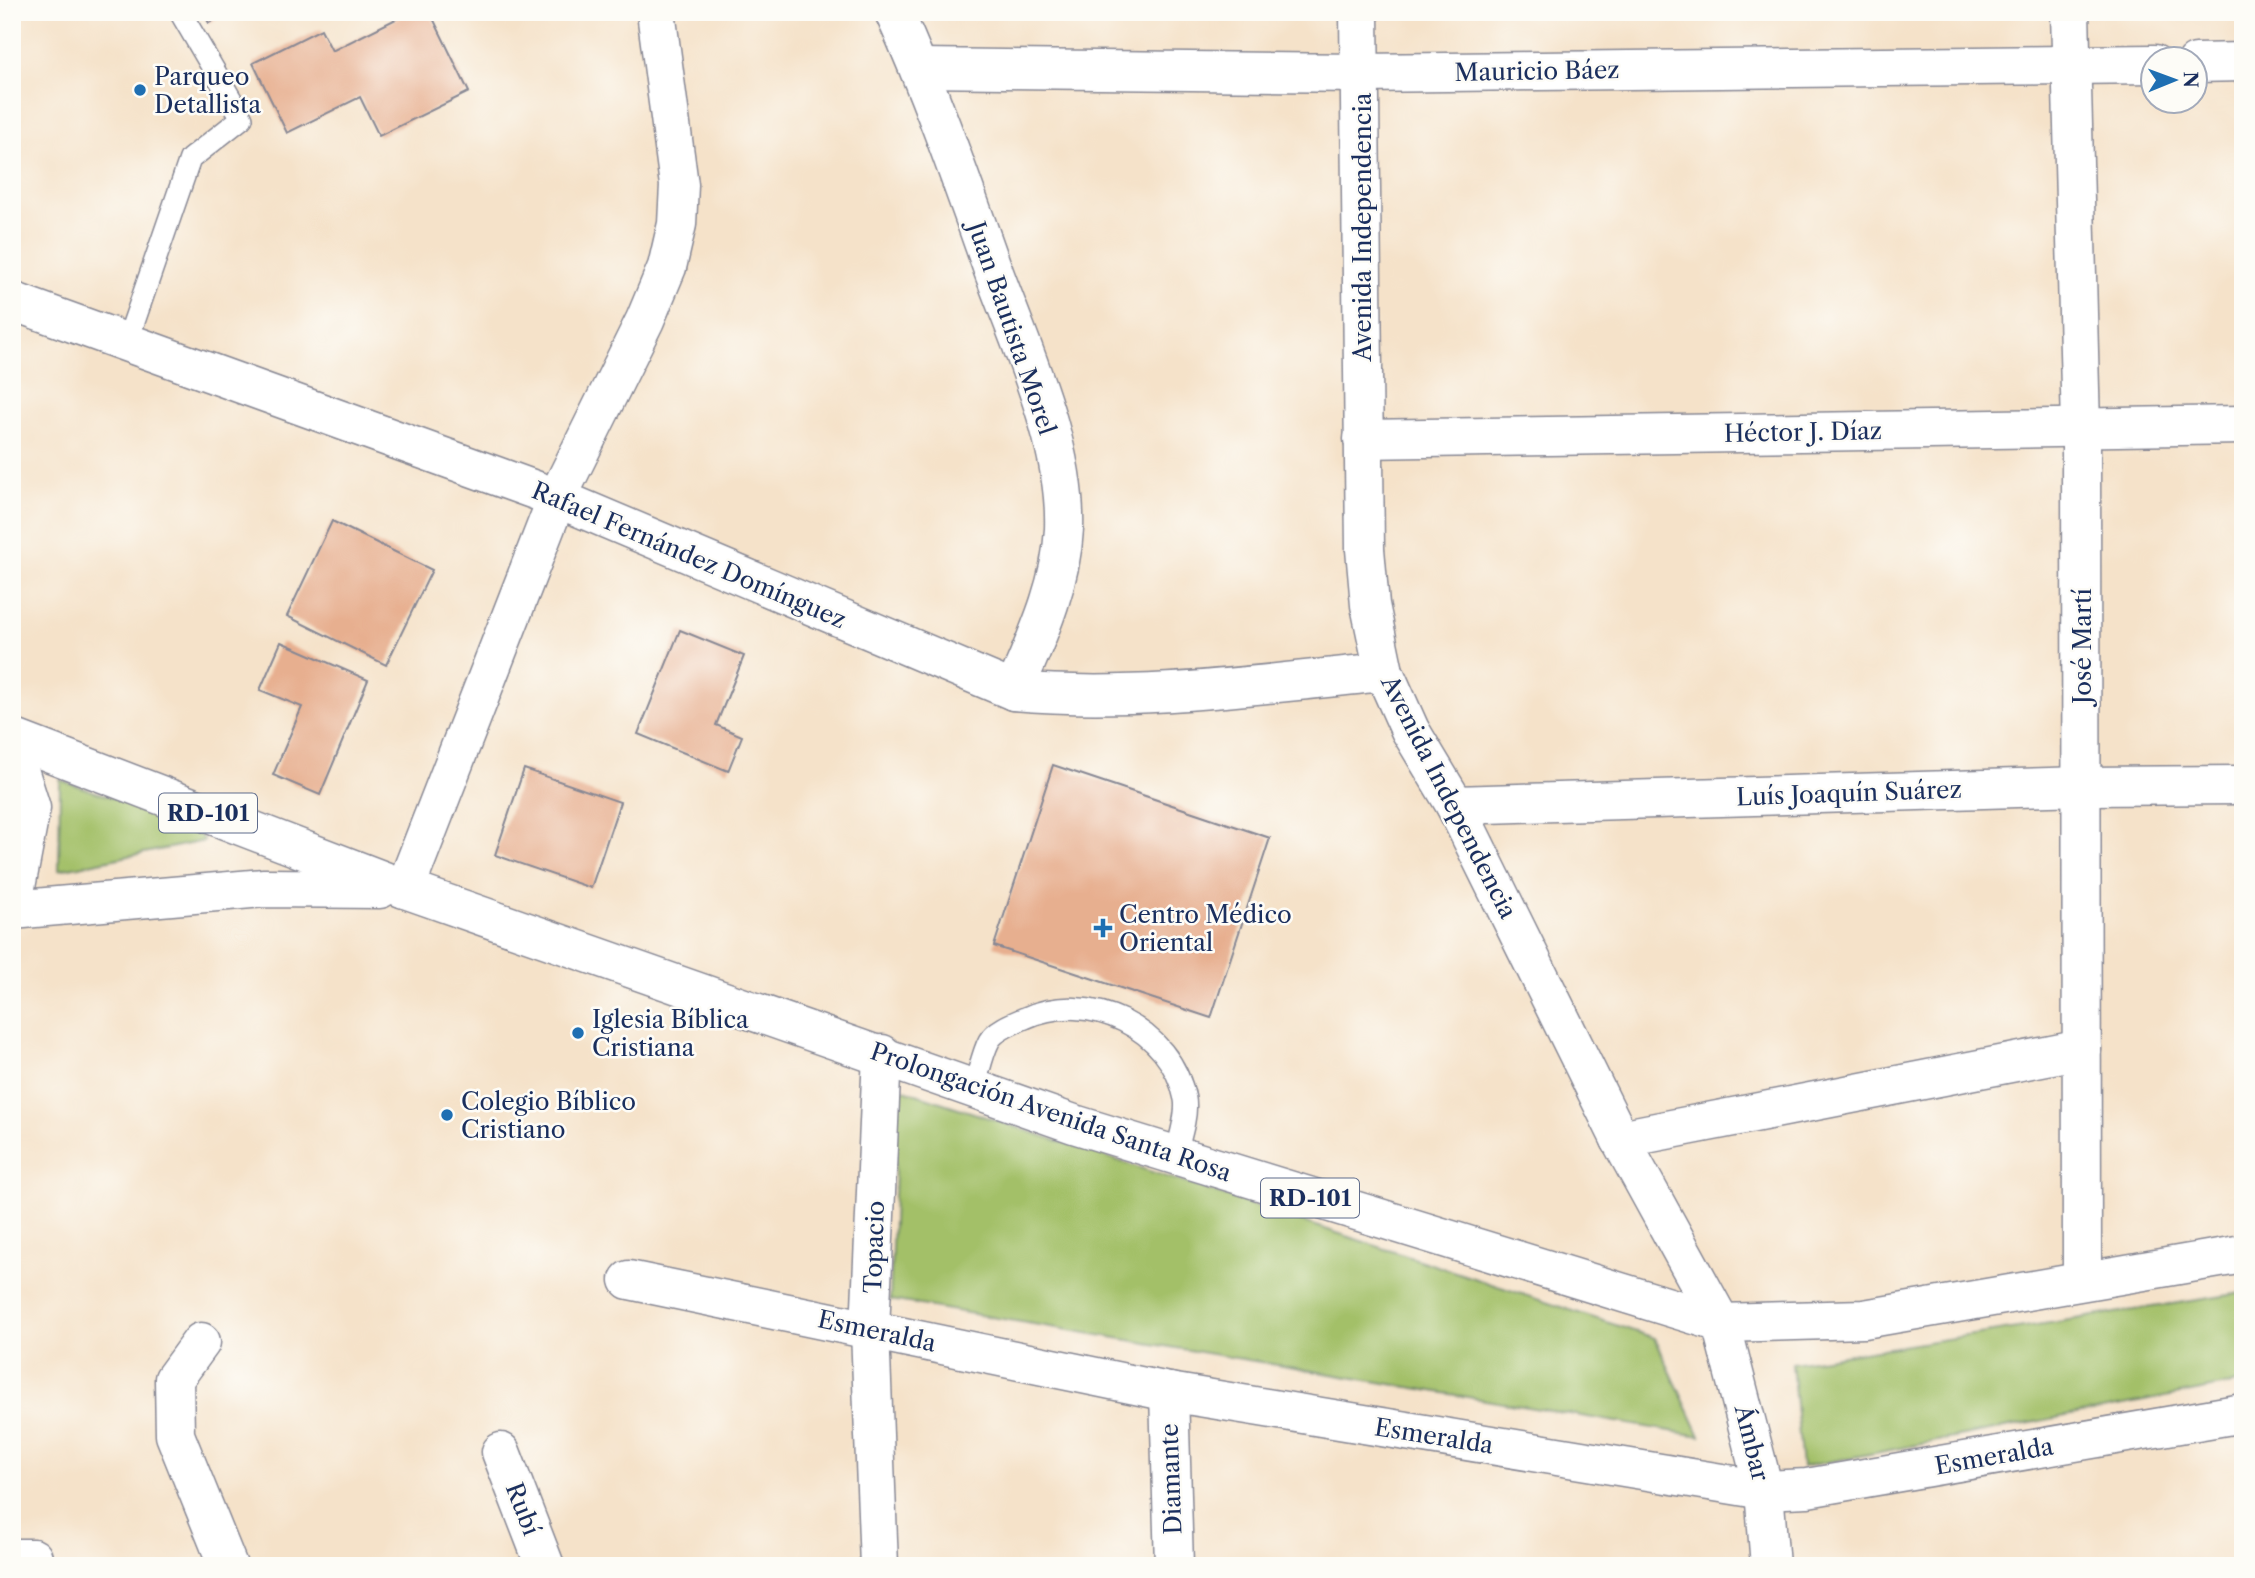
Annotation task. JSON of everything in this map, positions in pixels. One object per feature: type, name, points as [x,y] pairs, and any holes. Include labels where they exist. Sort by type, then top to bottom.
[{"type":"street","points":[[404,889],[557,498],[645,320],[667,267],[677,223],[679,185],[656,12]]},
{"type":"street","name":"Juan Bautista Morel","points":[[894,12],[920,68],[1041,400],[1061,491],[1064,529],[1059,567],[1049,608],[1014,691]]},
{"type":"street","name":"Avenida Independencia","points":[[1359,12],[1366,563],[1370,604],[1384,672],[1410,730],[1455,805],[1620,1139],[1721,1322]]},
{"type":"street","name":"José Martí","points":[[2070,12],[2081,428],[2082,1279]]},
{"type":"street","points":[[2210,63],[2243,62]]},
{"type":"street","name":"Mauricio Báez","points":[[920,68],[1361,73],[2140,64]]},
{"type":"street","name":"Rafael Fernández Domínguez","points":[[12,301],[557,498],[1014,691],[1069,696],[1135,696],[1384,672]]},
{"type":"street","name":"Héctor J. Díaz","points":[[1363,439],[2243,425]]},
{"type":"street","name":"Prolongación Avenida Santa Rosa","points":[[12,738],[404,889],[1175,1157],[1721,1322],[1864,1320],[2082,1279],[2243,1254]]},
{"type":"street","points":[[12,748],[31,808],[12,909]]},
{"type":"street","name":"Luís Joaquín Suárez","points":[[1455,805],[2083,786],[2243,785]]},
{"type":"street","name":"Prolongación Avenida Santa Rosa","points":[[12,909],[264,888],[404,889]]},
{"type":"street","points":[[1620,1139],[2082,1049]]},
{"type":"street","name":"Topacio","points":[[879,1566],[870,1330],[882,1054]]},
{"type":"street","name":"Esmeralda","points":[[629,1280],[1169,1392],[1764,1490],[1807,1488],[2243,1413]]},
{"type":"street","name":"Ámbar","points":[[1721,1322],[1764,1490],[1770,1566]]},
{"type":"street","points":[[201,1342],[174,1379],[175,1436],[228,1566]]},
{"type":"street","name":"Diamante","points":[[1169,1392],[1174,1566]]},
{"type":"street","name":"Rubí","points":[[501,1452],[545,1566]]},
{"type":"lane","points":[[127,342],[190,159],[242,118],[180,12]]},
{"type":"lane","points":[[974,1087],[990,1040],[1010,1024],[1058,1008],[1083,1008],[1109,1014],[1150,1038],[1167,1057],[1178,1079],[1186,1102],[1175,1157]]},
{"type":"green space","points":[[60,780],[192,824],[204,841],[59,870]]},
{"type":"green space","points":[[898,1088],[1655,1338],[1700,1436],[890,1300]]},
{"type":"green space","points":[[2243,1293],[2243,1382],[1802,1467],[1792,1363]]},
{"type":"building","points":[[203,12],[227,12],[209,23]]},
{"type":"building","points":[[410,12],[430,12],[469,92],[379,136],[360,97],[287,133],[253,63],[321,29],[332,51]]},
{"type":"building","points":[[332,521],[432,570],[386,665],[287,616]]},
{"type":"building","points":[[680,630],[744,656],[716,725],[742,736],[728,771],[638,734]]},
{"type":"building","points":[[281,642],[368,680],[320,795],[273,775],[302,707],[260,690]]},
{"type":"building","points":[[1053,765],[1270,838],[1211,1018],[994,946]]},
{"type":"building","points":[[524,769],[620,802],[591,888],[495,855]]},
{"type":"place","name":"Parqueo Detallista","points":[[140,90]]},
{"type":"place","name":"Centro Médico Oriental","points":[[1103,928]]},
{"type":"place","name":"Iglesia Bíblica Cristiana","points":[[578,1033]]},
{"type":"place","name":"Colegio Bíblico Cristiano","points":[[447,1115]]}]
